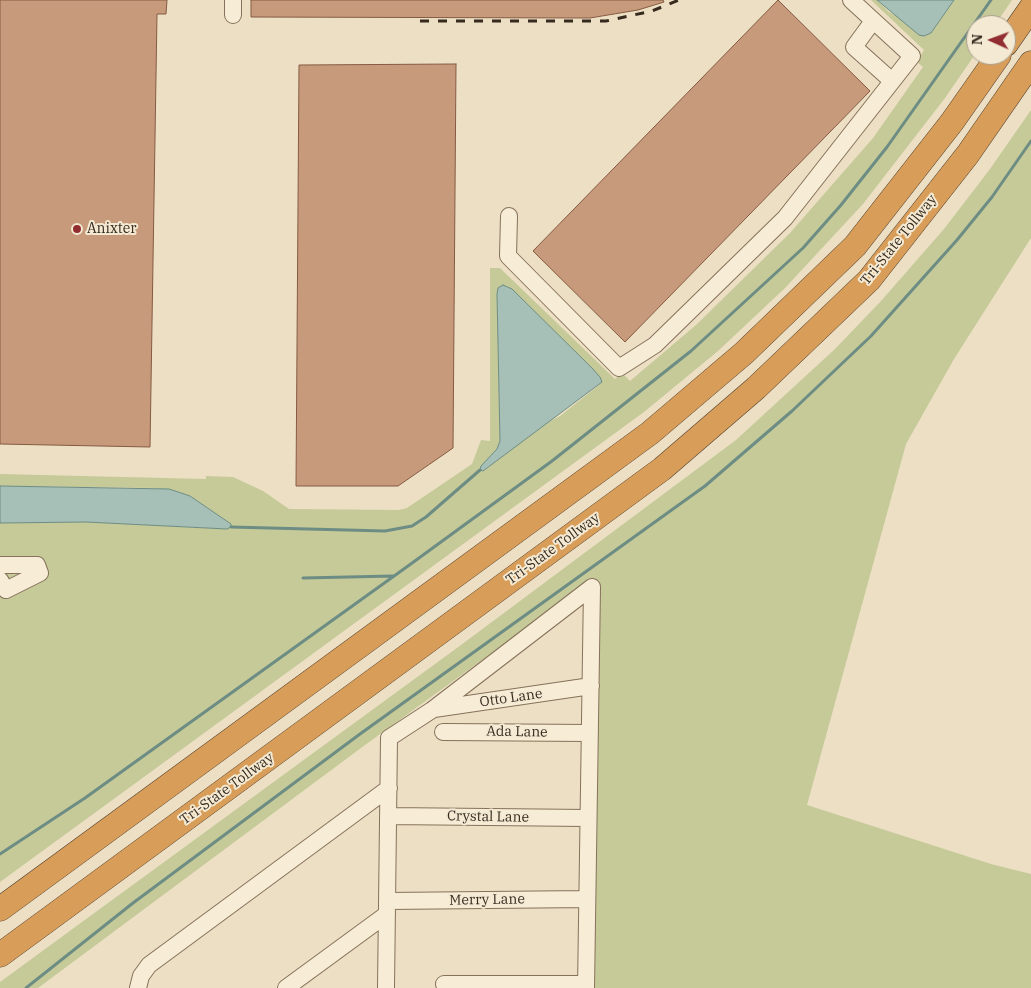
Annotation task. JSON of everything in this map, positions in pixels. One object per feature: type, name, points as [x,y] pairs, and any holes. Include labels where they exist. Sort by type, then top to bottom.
[{"type":"highway","points":[[1016,30],[1031,8]]},
{"type":"highway","name":"Tri-State Tollway","points":[[0,955],[654,474],[756,388],[869,280],[968,154],[1031,63]]},
{"type":"highway","points":[[0,909],[650,433],[744,353],[855,246],[952,122],[992,65]]},
{"type":"lane","points":[[509,216],[508,256],[619,368],[655,345],[785,218],[912,56],[851,0]]},
{"type":"lane","points":[[874,21],[854,47],[892,81]]},
{"type":"lane","points":[[0,565],[37,564],[40,573],[6,590],[0,580]]},
{"type":"lane","points":[[386,988],[389,738],[432,710],[592,587],[586,986],[444,984]]},
{"type":"lane","name":"Otto Lane","points":[[432,710],[590,686]]},
{"type":"lane","name":"Ada Lane","points":[[443,732],[590,733]]},
{"type":"lane","points":[[138,988],[141,976],[149,965],[389,788]]},
{"type":"lane","name":"Crystal Lane","points":[[388,816],[588,818]]},
{"type":"lane","name":"Merry Lane","points":[[387,907],[587,899]]},
{"type":"lane","points":[[286,988],[387,907]]},
{"type":"green space","points":[[871,0],[877,0],[889,12],[931,33],[954,0],[1012,0],[1002,15],[966,15],[966,65],[968,65],[945,98],[863,204],[785,288],[718,351],[644,412],[0,882],[0,523],[86,522],[227,529],[231,524],[190,496],[155,488],[0,486],[0,474],[206,479],[206,476],[233,477],[263,491],[289,509],[399,510],[407,508],[472,464],[481,440],[490,441],[490,268],[500,268],[615,379],[622,373],[630,381],[696,325],[790,233],[873,138],[923,67],[917,62],[924,50]],"holes":[[[507,286],[592,368],[599,385],[560,416],[540,426],[483,471],[499,446],[500,441],[497,294]]]},
{"type":"green space","points":[[1031,110],[1031,238],[954,359],[906,444],[807,805],[991,864],[1031,874],[1031,988],[590,988],[595,578],[365,745],[38,988],[0,988],[0,982],[461,645],[736,440],[835,349],[881,301],[944,229],[990,169]]},
{"type":"water","points":[[877,0],[954,0],[931,33],[924,36],[919,35]]},
{"type":"water","points":[[503,285],[512,289],[592,368],[602,382],[483,471],[480,470],[481,466],[497,449],[500,441],[497,294],[498,288]]},
{"type":"water","points":[[0,486],[169,489],[190,496],[231,524],[231,527],[227,529],[86,522],[0,523]]},
{"type":"building","name":"Anixter","points":[[0,0],[167,0],[166,14],[157,14],[150,447],[0,444]]},
{"type":"building","points":[[251,0],[663,0],[664,2],[638,10],[590,18],[251,17]]},
{"type":"building","points":[[778,0],[870,91],[625,342],[533,251]]},
{"type":"building","points":[[456,64],[453,448],[398,486],[296,486],[299,65]]},
{"type":"waterway","points":[[0,854],[85,798],[408,566],[552,461],[691,351],[803,248],[841,205],[887,147],[991,0]]},
{"type":"waterway","points":[[26,988],[133,903],[360,734],[705,486],[792,411],[871,336],[957,240],[992,197],[1031,141]]},
{"type":"waterway","points":[[231,527],[385,531],[412,526],[426,517],[480,470]]},
{"type":"waterway","points":[[303,578],[393,576]]},
{"type":"railway","points":[[420,21],[606,21],[652,11],[679,0]]},
{"type":"place","name":"Anixter","points":[[77,229]]}]
